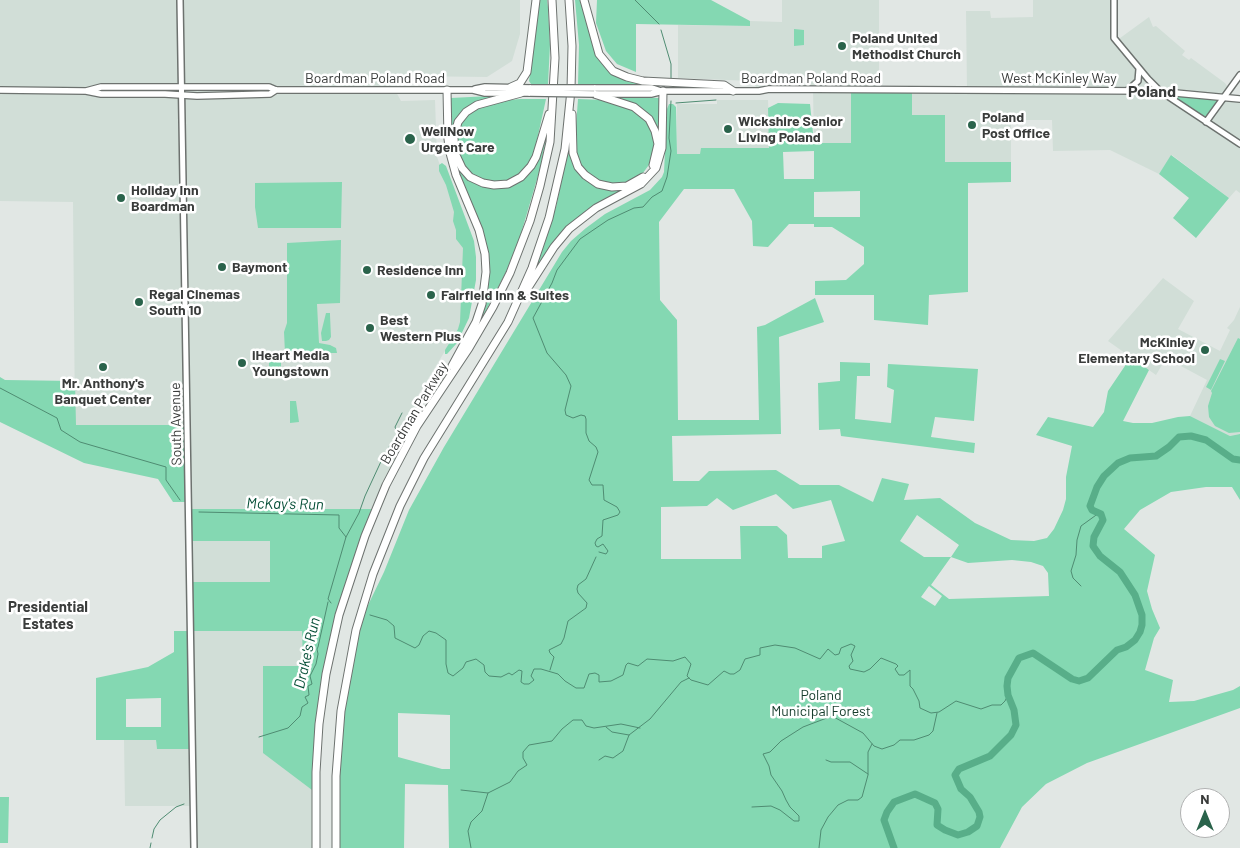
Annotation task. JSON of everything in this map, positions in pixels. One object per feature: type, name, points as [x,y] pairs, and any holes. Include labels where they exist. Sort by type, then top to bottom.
[{"type":"highway","points":[[511,87],[520,83],[527,72],[536,0]]},
{"type":"highway","name":"Boardman Parkway","points":[[316,848],[316,772],[319,724],[326,674],[336,628],[356,561],[376,509],[400,458],[428,408],[483,325],[503,287],[521,246],[537,199],[550,142],[555,44],[552,0]]},
{"type":"highway","points":[[569,0],[572,46],[572,145],[574,159],[585,175],[598,184],[612,188],[627,186],[638,181],[650,170],[658,144],[655,131],[649,119],[638,110],[594,91]]},
{"type":"highway","points":[[584,0],[599,54],[613,71],[643,81],[724,85],[733,91]]},
{"type":"highway","points":[[428,408],[476,322],[486,282],[483,244],[456,175],[450,154],[447,90]]},
{"type":"highway","points":[[516,307],[538,252],[556,193],[564,149],[571,90]]},
{"type":"highway","points":[[336,848],[336,776],[341,711],[352,650],[373,574],[389,532],[417,472],[445,423],[554,247],[569,229],[596,208],[642,184],[656,168],[662,148],[663,91]]},
{"type":"highway","points":[[521,93],[477,105],[466,112],[458,122],[454,138],[456,157],[462,168],[474,180],[486,184],[502,185],[516,180],[527,171],[534,162],[538,151],[552,102]]},
{"type":"main road","name":"South Avenue","points":[[180,0],[194,848]]},
{"type":"main road","points":[[1114,0],[1114,38],[1139,69],[1160,91],[1240,144]]},
{"type":"main road","points":[[1127,91],[1138,81],[1139,69]]},
{"type":"main road","points":[[1206,122],[1240,75]]},
{"type":"main road","name":"Boardman Poland Road","points":[[473,90],[485,86],[511,87],[531,91],[594,91],[651,94],[663,91],[759,91],[769,89],[959,90]]},
{"type":"main road","name":"Boardman Poland Road","points":[[86,91],[101,87],[269,87],[276,90],[473,90],[485,93],[521,93],[531,91]]},
{"type":"main road","name":"Boardman Poland Road","points":[[0,90],[182,95],[270,94],[276,90]]},
{"type":"main road","name":"West McKinley Way","points":[[959,90],[1160,91],[1240,99]]},
{"type":"shaded area","points":[[0,0],[520,0],[520,34],[512,61],[487,77],[407,76],[395,80],[398,90],[395,90],[401,101],[435,100],[437,157],[458,213],[466,246],[462,323],[417,397],[417,426],[375,509],[188,509],[187,425],[75,425],[73,202],[0,201]]},
{"type":"shaded area","points":[[782,0],[879,0],[879,82],[881,90],[851,90],[851,143],[814,143],[813,89],[759,91],[752,81],[678,78],[678,25],[750,26],[750,21],[782,22]]},
{"type":"shaded area","points":[[1033,0],[1114,0],[1116,41],[1149,17],[1153,27],[1156,26],[1185,51],[1182,55],[1189,60],[1191,58],[1225,83],[1229,89],[1224,97],[1240,99],[1240,193],[1236,190],[1229,198],[1172,155],[1159,174],[1110,150],[1053,151],[1052,120],[1011,120],[1011,162],[945,162],[945,116],[912,115],[912,90],[967,90],[966,11],[990,11],[991,18],[1033,17]]},
{"type":"shaded area","points":[[717,100],[768,100],[770,148],[701,148],[701,154],[677,154],[677,104],[717,104]]},
{"type":"shaded area","points":[[1163,278],[1194,301],[1178,329],[1220,351],[1230,330],[1227,328],[1234,320],[1240,307],[1240,434],[1230,436],[1190,416],[1207,380],[1166,358],[1156,375],[1108,341]]},
{"type":"shaded area","points":[[189,541],[270,541],[270,582],[190,582]]},
{"type":"shaded area","points":[[302,630],[303,666],[264,666],[316,793],[316,848],[194,848],[193,806],[125,806],[124,740],[156,740],[157,748],[191,631]]},
{"type":"green space","points":[[540,0],[547,0],[548,7],[550,45],[548,84],[531,84],[529,81]]},
{"type":"green space","points":[[575,0],[582,0],[598,58],[608,69],[641,84],[578,84],[579,45]]},
{"type":"green space","points":[[597,0],[711,0],[750,21],[750,26],[636,24],[636,72],[617,64],[606,51],[596,23]]},
{"type":"green space","points":[[794,29],[804,30],[804,45],[794,46]]},
{"type":"green space","name":"Poland Municipal Forest","points":[[851,90],[912,90],[912,115],[945,115],[945,162],[1011,162],[1011,182],[968,183],[968,292],[929,295],[928,325],[874,320],[874,295],[815,295],[815,281],[846,280],[864,264],[864,247],[832,227],[814,227],[814,224],[789,224],[768,247],[753,246],[752,221],[734,189],[684,189],[659,222],[660,300],[677,320],[678,420],[759,420],[757,327],[765,325],[815,298],[824,322],[779,337],[781,434],[672,436],[673,481],[699,481],[709,471],[776,470],[800,485],[839,485],[873,502],[882,478],[909,484],[904,500],[940,498],[975,523],[1011,540],[1034,541],[1047,538],[1054,529],[1066,499],[1066,477],[1072,446],[1036,435],[1048,417],[1093,427],[1104,412],[1108,391],[1131,357],[1149,370],[1123,421],[1152,423],[1190,416],[1230,436],[1240,434],[1240,500],[1232,487],[1206,487],[1171,492],[1140,510],[1124,529],[1155,555],[1147,591],[1160,628],[1154,638],[1145,670],[1173,680],[1169,702],[1194,701],[1233,690],[1240,686],[1240,708],[1087,763],[1046,784],[1022,807],[1000,848],[449,848],[448,785],[405,784],[404,848],[336,848],[337,749],[356,630],[384,572],[409,510],[444,447],[562,252],[586,228],[605,214],[650,190],[662,177],[664,172],[667,109],[669,104],[673,104],[676,107],[677,154],[700,154],[701,148],[769,148],[768,108],[778,103],[810,104],[814,143],[851,143]],"holes":[[[814,151],[814,179],[784,179],[783,152]],[[860,191],[860,217],[814,217],[814,192]],[[776,494],[793,509],[831,500],[845,541],[822,546],[822,558],[788,558],[787,535],[777,526],[740,526],[741,559],[661,559],[661,507],[707,506],[717,498],[733,510]],[[917,515],[959,545],[951,557],[924,557],[900,541]],[[951,557],[968,563],[1012,560],[1031,562],[1043,566],[1048,573],[1049,596],[949,599],[931,585]],[[929,586],[942,596],[935,606],[921,597]],[[398,713],[450,715],[450,769],[442,769],[398,757]]]},
{"type":"green space","points":[[1160,91],[1224,97],[1206,122]]},
{"type":"green space","points":[[490,96],[490,98],[472,104],[451,138],[451,98]]},
{"type":"green space","points":[[619,97],[660,98],[661,139],[654,122]]},
{"type":"green space","points":[[546,99],[534,154],[526,168],[520,174],[506,181],[489,182],[475,177],[468,172],[458,157],[456,141],[460,123],[471,111],[499,101]]},
{"type":"green space","points":[[578,99],[604,100],[631,108],[648,123],[655,146],[651,162],[643,173],[629,182],[614,185],[597,180],[583,169],[576,155],[575,140]]},
{"type":"green space","points":[[544,139],[546,139],[540,169],[520,237],[506,272],[479,324],[487,258],[458,175],[455,161],[478,183],[519,180]]},
{"type":"green space","points":[[569,146],[585,178],[628,187],[585,212],[566,228],[534,272],[556,207]]},
{"type":"green space","points":[[1171,155],[1229,198],[1196,238],[1173,218],[1189,198],[1159,174]]},
{"type":"green space","points":[[442,163],[446,166],[474,241],[476,257],[476,280],[469,318],[457,343],[447,354],[445,354],[445,350],[458,329],[460,322],[463,248],[456,239],[453,221],[454,212],[446,185],[439,171],[439,165]]},
{"type":"green space","points":[[342,182],[341,228],[258,228],[255,207],[255,183]]},
{"type":"green space","points":[[341,240],[340,303],[317,304],[319,343],[336,348],[337,353],[285,353],[287,243]]},
{"type":"green space","points":[[326,313],[330,313],[331,337],[329,340],[322,341],[321,333]]},
{"type":"green space","points":[[1238,338],[1240,339],[1240,432],[1229,433],[1215,426],[1209,417],[1208,406],[1211,391]]},
{"type":"green space","points":[[269,357],[281,357],[281,373],[269,374]]},
{"type":"green space","points":[[1220,359],[1225,361],[1211,390],[1206,387]]},
{"type":"green space","points":[[840,362],[870,363],[870,376],[857,376],[855,419],[891,423],[894,390],[887,387],[888,364],[978,369],[974,421],[935,417],[931,437],[975,443],[974,453],[841,436],[840,429],[819,430],[818,383],[840,381]]},
{"type":"green space","points":[[0,377],[5,380],[75,381],[76,425],[187,425],[188,502],[173,502],[158,479],[84,463],[0,422]]},
{"type":"green space","points":[[290,401],[296,401],[299,422],[290,423]]},
{"type":"green space","points":[[188,509],[375,509],[356,561],[324,688],[316,793],[263,753],[263,666],[303,666],[302,631],[191,631],[192,749],[157,749],[156,740],[96,740],[96,678],[148,667],[174,652],[174,631],[190,631],[190,582],[270,582],[270,541],[189,541]],"holes":[[[161,698],[161,727],[126,727],[126,699]]]},
{"type":"green space","points":[[0,797],[9,797],[8,843],[0,843]]},
{"type":"waterway","points":[[635,0],[659,24]]},
{"type":"waterway","points":[[661,30],[671,64],[671,79]]},
{"type":"waterway","points":[[676,103],[716,100]]},
{"type":"waterway","points":[[599,552],[606,554],[608,551],[603,544],[598,547],[595,543],[602,536],[603,520],[618,515],[620,512],[617,507],[604,500],[603,485],[592,485],[589,480],[598,452],[596,447],[589,441],[586,433],[585,416],[581,415],[573,418],[566,415],[565,410],[571,386],[566,375],[547,353],[533,318],[557,270],[580,239],[608,220],[634,208],[643,207],[652,197],[662,191],[667,177],[671,151],[669,138],[671,101]]},
{"type":"waterway","name":"McKay's Run","points":[[0,388],[57,418],[61,430],[80,442],[166,467],[166,480],[180,500]]},
{"type":"waterway","points":[[346,537],[359,513],[384,455],[396,436],[395,427],[402,413]]},
{"type":"waterway","points":[[894,848],[884,820],[887,812],[894,802],[915,794],[935,803],[938,809],[937,825],[945,830],[958,835],[968,832],[977,826],[980,817],[979,812],[970,797],[961,789],[955,775],[959,769],[990,756],[1011,735],[1016,725],[1007,686],[1008,678],[1019,658],[1033,653],[1072,679],[1079,681],[1088,678],[1117,650],[1126,647],[1135,640],[1140,632],[1142,615],[1135,595],[1120,572],[1100,556],[1093,546],[1094,537],[1103,520],[1101,514],[1092,510],[1090,506],[1097,487],[1104,476],[1118,463],[1130,458],[1156,456],[1179,437],[1191,436],[1206,440],[1233,459],[1240,460]]},
{"type":"waterway","name":"McKay's Run","points":[[199,512],[339,515],[339,528],[346,537],[328,599],[331,603]]},
{"type":"waterway","points":[[1081,586],[1073,578],[1071,571],[1076,555],[1077,540],[1081,526],[1099,513]]},
{"type":"waterway","points":[[550,670],[554,657],[549,650],[561,644],[568,621],[586,608],[587,603],[578,593],[577,589],[578,585],[586,579],[596,557]]},
{"type":"waterway","name":"Drake's Run","points":[[259,737],[288,728],[300,716],[302,707],[308,703],[305,697],[309,695],[308,686],[312,684],[310,676],[316,664],[317,649],[328,602]]},
{"type":"waterway","name":"Drake's Run","points":[[370,615],[387,620],[394,626],[395,638],[415,648],[429,631],[436,633],[446,640],[446,664],[448,673],[453,676],[463,668],[466,662],[476,659],[484,665],[485,672],[489,676],[501,677],[509,673],[512,675],[519,670],[522,671],[521,682],[529,684],[534,680],[531,676],[534,669],[541,669],[558,674],[576,688],[584,688],[589,674],[595,673],[599,675],[599,682],[611,681],[623,675],[628,663],[638,666],[647,659],[673,661],[685,657],[691,664],[687,676],[691,680],[708,685],[724,671],[734,674],[740,670],[745,659],[760,655],[760,648],[775,645],[795,648],[820,659],[828,649],[835,655],[839,654],[841,648],[851,644],[855,646],[851,655],[853,661],[849,666],[850,669],[864,672],[881,658],[896,664],[898,666],[895,669],[899,675],[904,675],[910,670],[910,686],[919,701],[920,708],[931,713],[939,712],[956,701],[981,709],[992,705],[1001,705],[1008,695]]},
{"type":"waterway","points":[[599,760],[605,756],[613,758],[623,751],[629,735],[650,719],[681,682],[689,678]]},
{"type":"waterway","points":[[752,807],[771,806],[780,810],[794,821],[799,821],[799,816],[790,807],[771,775],[763,754],[770,752],[781,741],[803,727],[832,716],[863,733],[874,746],[882,749],[894,745],[900,740],[914,740],[929,735],[933,731],[937,713]]},
{"type":"waterway","points":[[461,790],[488,793],[510,782],[518,771],[527,765],[523,758],[523,752],[529,745],[552,741],[573,720],[582,720],[586,726],[594,728],[621,724],[640,728]]},
{"type":"waterway","points":[[606,727],[612,732],[629,735]]},
{"type":"waterway","points":[[819,848],[821,830],[828,817],[838,805],[848,800],[858,800],[862,797],[868,775],[868,752],[872,744]]},
{"type":"waterway","points":[[826,760],[831,762],[850,762],[868,774]]},
{"type":"waterway","points":[[471,848],[468,831],[471,822],[482,811],[488,793]]},
{"type":"waterway","name":"Drake's Run","points":[[152,838],[154,829],[160,820],[176,807],[184,804]]},
{"type":"waterway","name":"Drake's Run","points":[[150,848],[151,843]]},
{"type":"place","name":"Poland United Methodist Church","points":[[842,46]]},
{"type":"place","name":"Poland Post Office","points":[[972,125]]},
{"type":"place","name":"Wickshire Senior Living Poland","points":[[728,129]]},
{"type":"place","name":"WellNow Urgent Care","points":[[410,139]]},
{"type":"place","name":"Holiday Inn Boardman","points":[[121,198]]},
{"type":"place","name":"Baymont","points":[[222,267]]},
{"type":"place","name":"Residence Inn","points":[[367,270]]},
{"type":"place","name":"Fairfield Inn & Suites","points":[[431,295]]},
{"type":"place","name":"Regal Cinemas South 10","points":[[139,302]]},
{"type":"place","name":"Best Western Plus","points":[[370,328]]},
{"type":"place","name":"McKinley Elementary School","points":[[1205,350]]},
{"type":"place","name":"iHeart Media Youngstown","points":[[242,363]]},
{"type":"place","name":"Mr. Anthony's Banquet Center","points":[[103,367]]},
{"type":"district","name":"Poland","points":[[1152,92]]},
{"type":"district","name":"Presidential Estates","points":[[48,616]]}]
